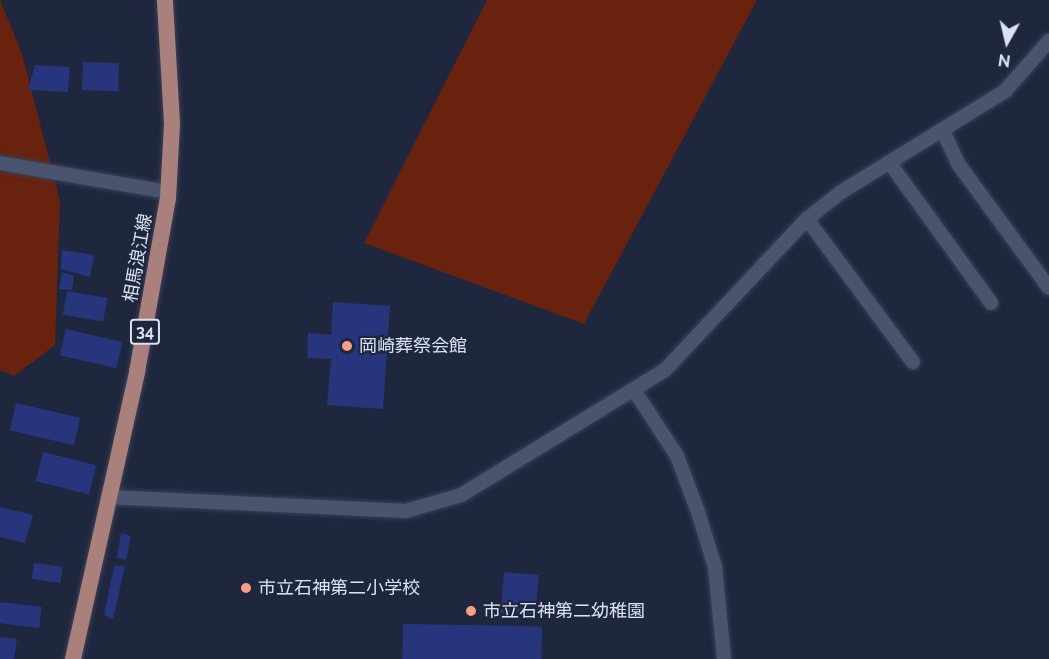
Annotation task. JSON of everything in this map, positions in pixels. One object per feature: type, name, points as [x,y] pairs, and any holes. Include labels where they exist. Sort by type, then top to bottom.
[{"type":"main road","name":"相馬浪江線","points":[[73,659],[137,372],[168,192],[172,123],[165,0]]},
{"type":"street","points":[[108,497],[406,511],[461,495],[634,390],[686,354],[807,219],[888,162],[943,131],[1005,91],[1049,41]]},
{"type":"street","points":[[943,131],[959,165],[1049,288]]},
{"type":"street","points":[[888,162],[991,303]]},
{"type":"street","points":[[0,163],[168,192]]},
{"type":"street","points":[[807,219],[913,362]]},
{"type":"street","points":[[634,390],[676,456],[698,512],[715,567],[724,659]]},
{"type":"shaded area","points":[[0,0],[22,54],[60,201],[55,345],[14,376],[0,370]]},
{"type":"shaded area","points":[[487,0],[757,0],[584,324],[364,243]]},
{"type":"building","points":[[83,62],[119,63],[118,91],[82,90]]},
{"type":"building","points":[[35,65],[70,67],[68,92],[28,90]]},
{"type":"building","points":[[62,250],[94,255],[90,277],[61,269]]},
{"type":"building","points":[[62,272],[74,276],[72,290],[59,289]]},
{"type":"building","points":[[67,291],[107,298],[103,322],[63,315]]},
{"type":"building","name":"岡崎葬祭会館","points":[[333,302],[390,306],[383,409],[327,405],[331,359],[307,358],[308,333],[331,335]]},
{"type":"building","points":[[66,329],[123,342],[116,368],[60,355]]},
{"type":"building","points":[[16,403],[80,418],[74,445],[10,430]]},
{"type":"building","points":[[43,452],[96,465],[89,494],[36,481]]},
{"type":"building","points":[[0,507],[33,515],[25,543],[0,537]]},
{"type":"building","points":[[121,533],[131,536],[126,560],[117,558]]},
{"type":"building","points":[[34,563],[63,567],[60,583],[32,579]]},
{"type":"building","points":[[114,566],[125,566],[113,619],[104,615]]},
{"type":"building","points":[[504,572],[539,575],[535,616],[500,613]]},
{"type":"building","points":[[0,602],[42,607],[39,628],[0,623]]},
{"type":"building","points":[[403,624],[542,626],[541,659],[402,659]]},
{"type":"building","points":[[0,637],[17,639],[14,659],[0,659]]},
{"type":"place","name":"岡崎葬祭会館","points":[[347,346]]},
{"type":"place","name":"市立石神第二小学校","points":[[246,588]]},
{"type":"place","name":"市立石神第二幼稚園","points":[[471,611]]}]
